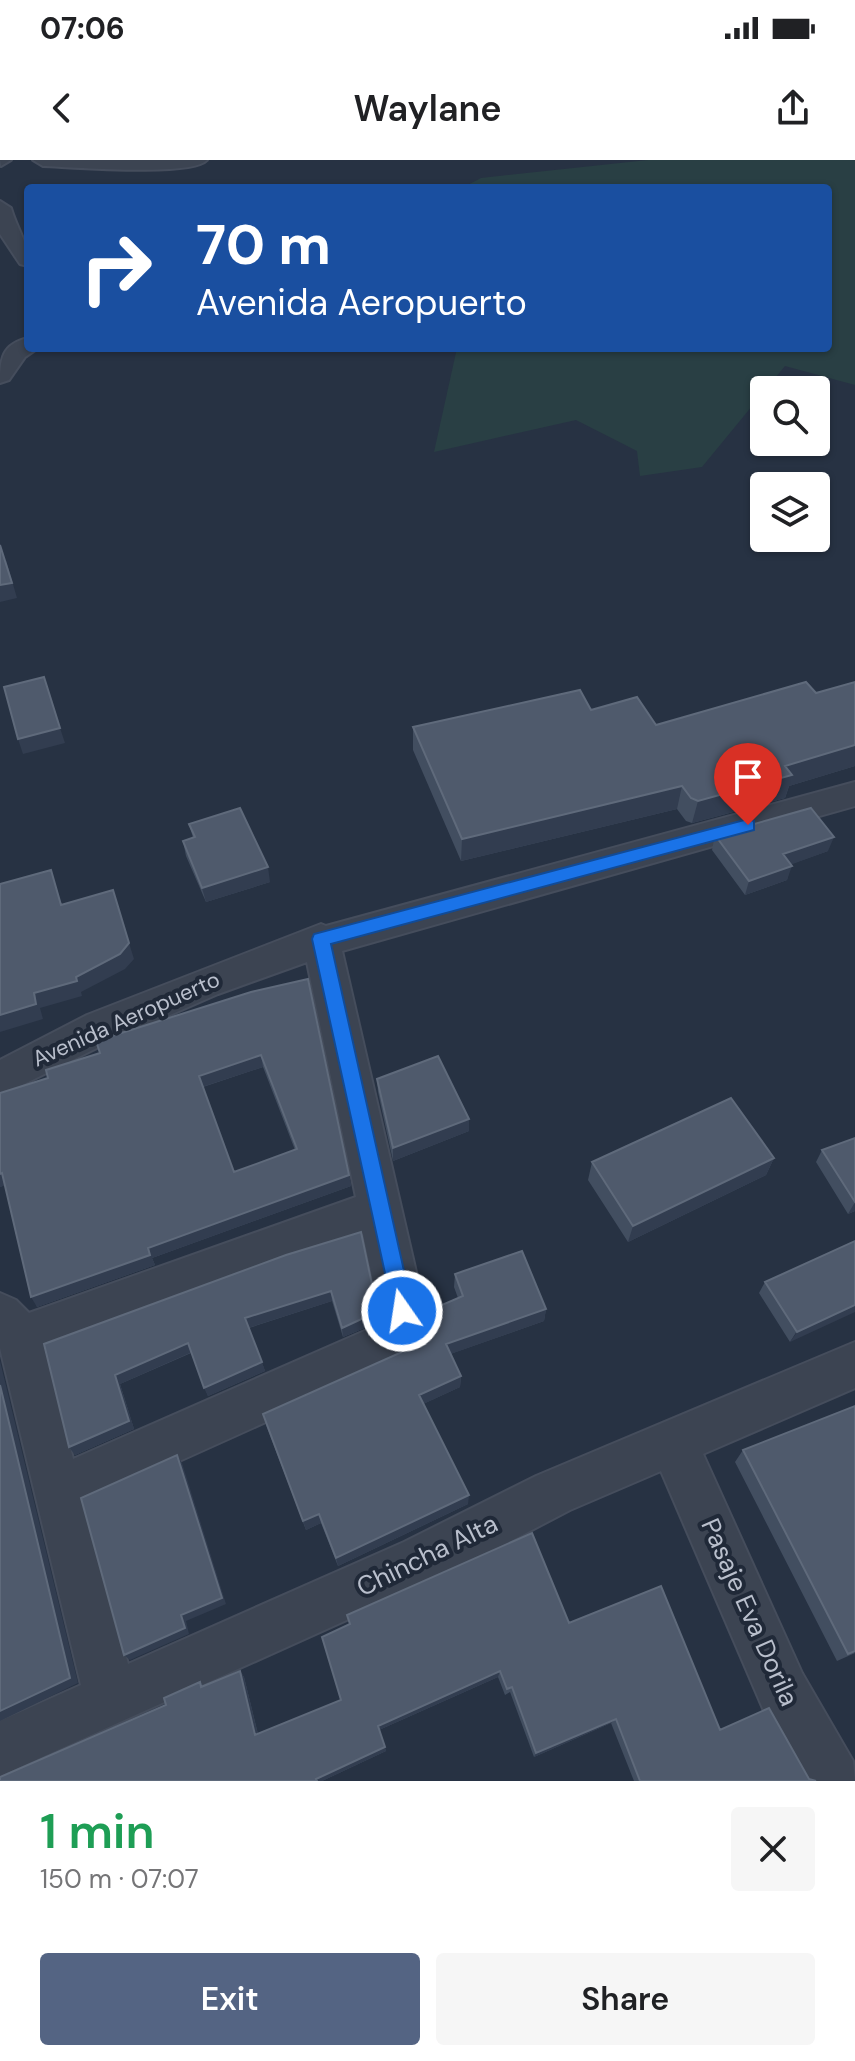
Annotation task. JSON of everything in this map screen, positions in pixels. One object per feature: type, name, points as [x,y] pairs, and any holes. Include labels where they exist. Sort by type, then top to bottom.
[{"type":"street","points":[[43,160],[152,164],[197,160]]},
{"type":"street","points":[[0,208],[5,225],[24,253]]},
{"type":"street","points":[[0,375],[16,352],[24,347]]},
{"type":"street","name":"Avenida Aeropuerto","points":[[10,1070],[177,992],[321,939],[855,794]]},
{"type":"street","points":[[56,1491],[385,1345],[402,1311],[321,939]]},
{"type":"street","points":[[111,1698],[10,1326],[379,1208]]},
{"type":"street","name":"Chincha Alta","points":[[0,1749],[422,1560],[553,1493],[855,1365]]},
{"type":"street","name":"Pasaje Eva Dorila","points":[[672,1440],[783,1692],[833,1781]]},
{"type":"green space","points":[[648,160],[855,160],[855,385],[785,366],[777,376],[750,376],[750,409],[702,467],[640,476],[637,451],[576,420],[434,452],[456,352],[832,352],[832,184],[470,184],[481,178]]},
{"type":"building","points":[[0,545],[12,583],[0,585]]},
{"type":"building","points":[[44,677],[60,728],[18,739],[4,687]]},
{"type":"building","points":[[806,682],[816,693],[855,682],[855,745],[785,766],[792,775],[698,801],[691,798],[682,786],[462,839],[413,727],[580,690],[591,710],[637,697],[656,725]]},
{"type":"building","points":[[240,808],[268,867],[202,888],[183,841],[195,837],[189,824]]},
{"type":"building","points":[[811,808],[834,837],[783,854],[792,866],[749,881],[715,835]]},
{"type":"building","points":[[51,870],[61,905],[113,890],[129,943],[120,954],[76,977],[77,981],[34,993],[36,1004],[0,1015],[0,884]]},
{"type":"building","points":[[308,979],[349,1175],[148,1248],[150,1255],[31,1297],[0,1174],[0,1093],[48,1078],[46,1070],[100,1053],[96,1041],[251,992]],"holes":[[[261,1055],[297,1149],[234,1172],[199,1076]]]},
{"type":"building","points":[[438,1056],[469,1119],[393,1148],[377,1079]]},
{"type":"building","points":[[731,1098],[774,1158],[633,1226],[592,1162]]},
{"type":"building","points":[[855,1138],[855,1202],[822,1150]]},
{"type":"building","points":[[361,1232],[375,1299],[366,1317],[342,1328],[331,1291],[245,1318],[262,1362],[204,1388],[188,1343],[115,1375],[129,1421],[69,1447],[44,1344],[286,1255]]},
{"type":"building","points":[[855,1241],[855,1305],[797,1332],[765,1282]]},
{"type":"building","points":[[522,1251],[546,1309],[446,1344],[461,1376],[419,1395],[469,1495],[336,1558],[319,1514],[303,1521],[263,1414],[402,1352],[421,1314],[463,1296],[455,1274]]},
{"type":"building","points":[[0,1385],[70,1678],[0,1711]]},
{"type":"building","points":[[855,1406],[855,1651],[848,1654],[743,1450]]},
{"type":"building","points":[[177,1455],[222,1598],[181,1615],[185,1628],[124,1655],[81,1498]]},
{"type":"building","points":[[532,1533],[569,1623],[661,1586],[720,1730],[769,1708],[809,1779],[816,1781],[640,1781],[616,1719],[536,1753],[512,1687],[507,1689],[500,1671],[378,1726],[385,1747],[317,1781],[0,1781],[0,1777],[166,1705],[164,1698],[200,1682],[201,1687],[240,1671],[255,1735],[341,1700],[322,1637],[350,1624],[347,1615]]},
{"type":"route","points":[[402,1311],[321,939],[748,825]]}]
